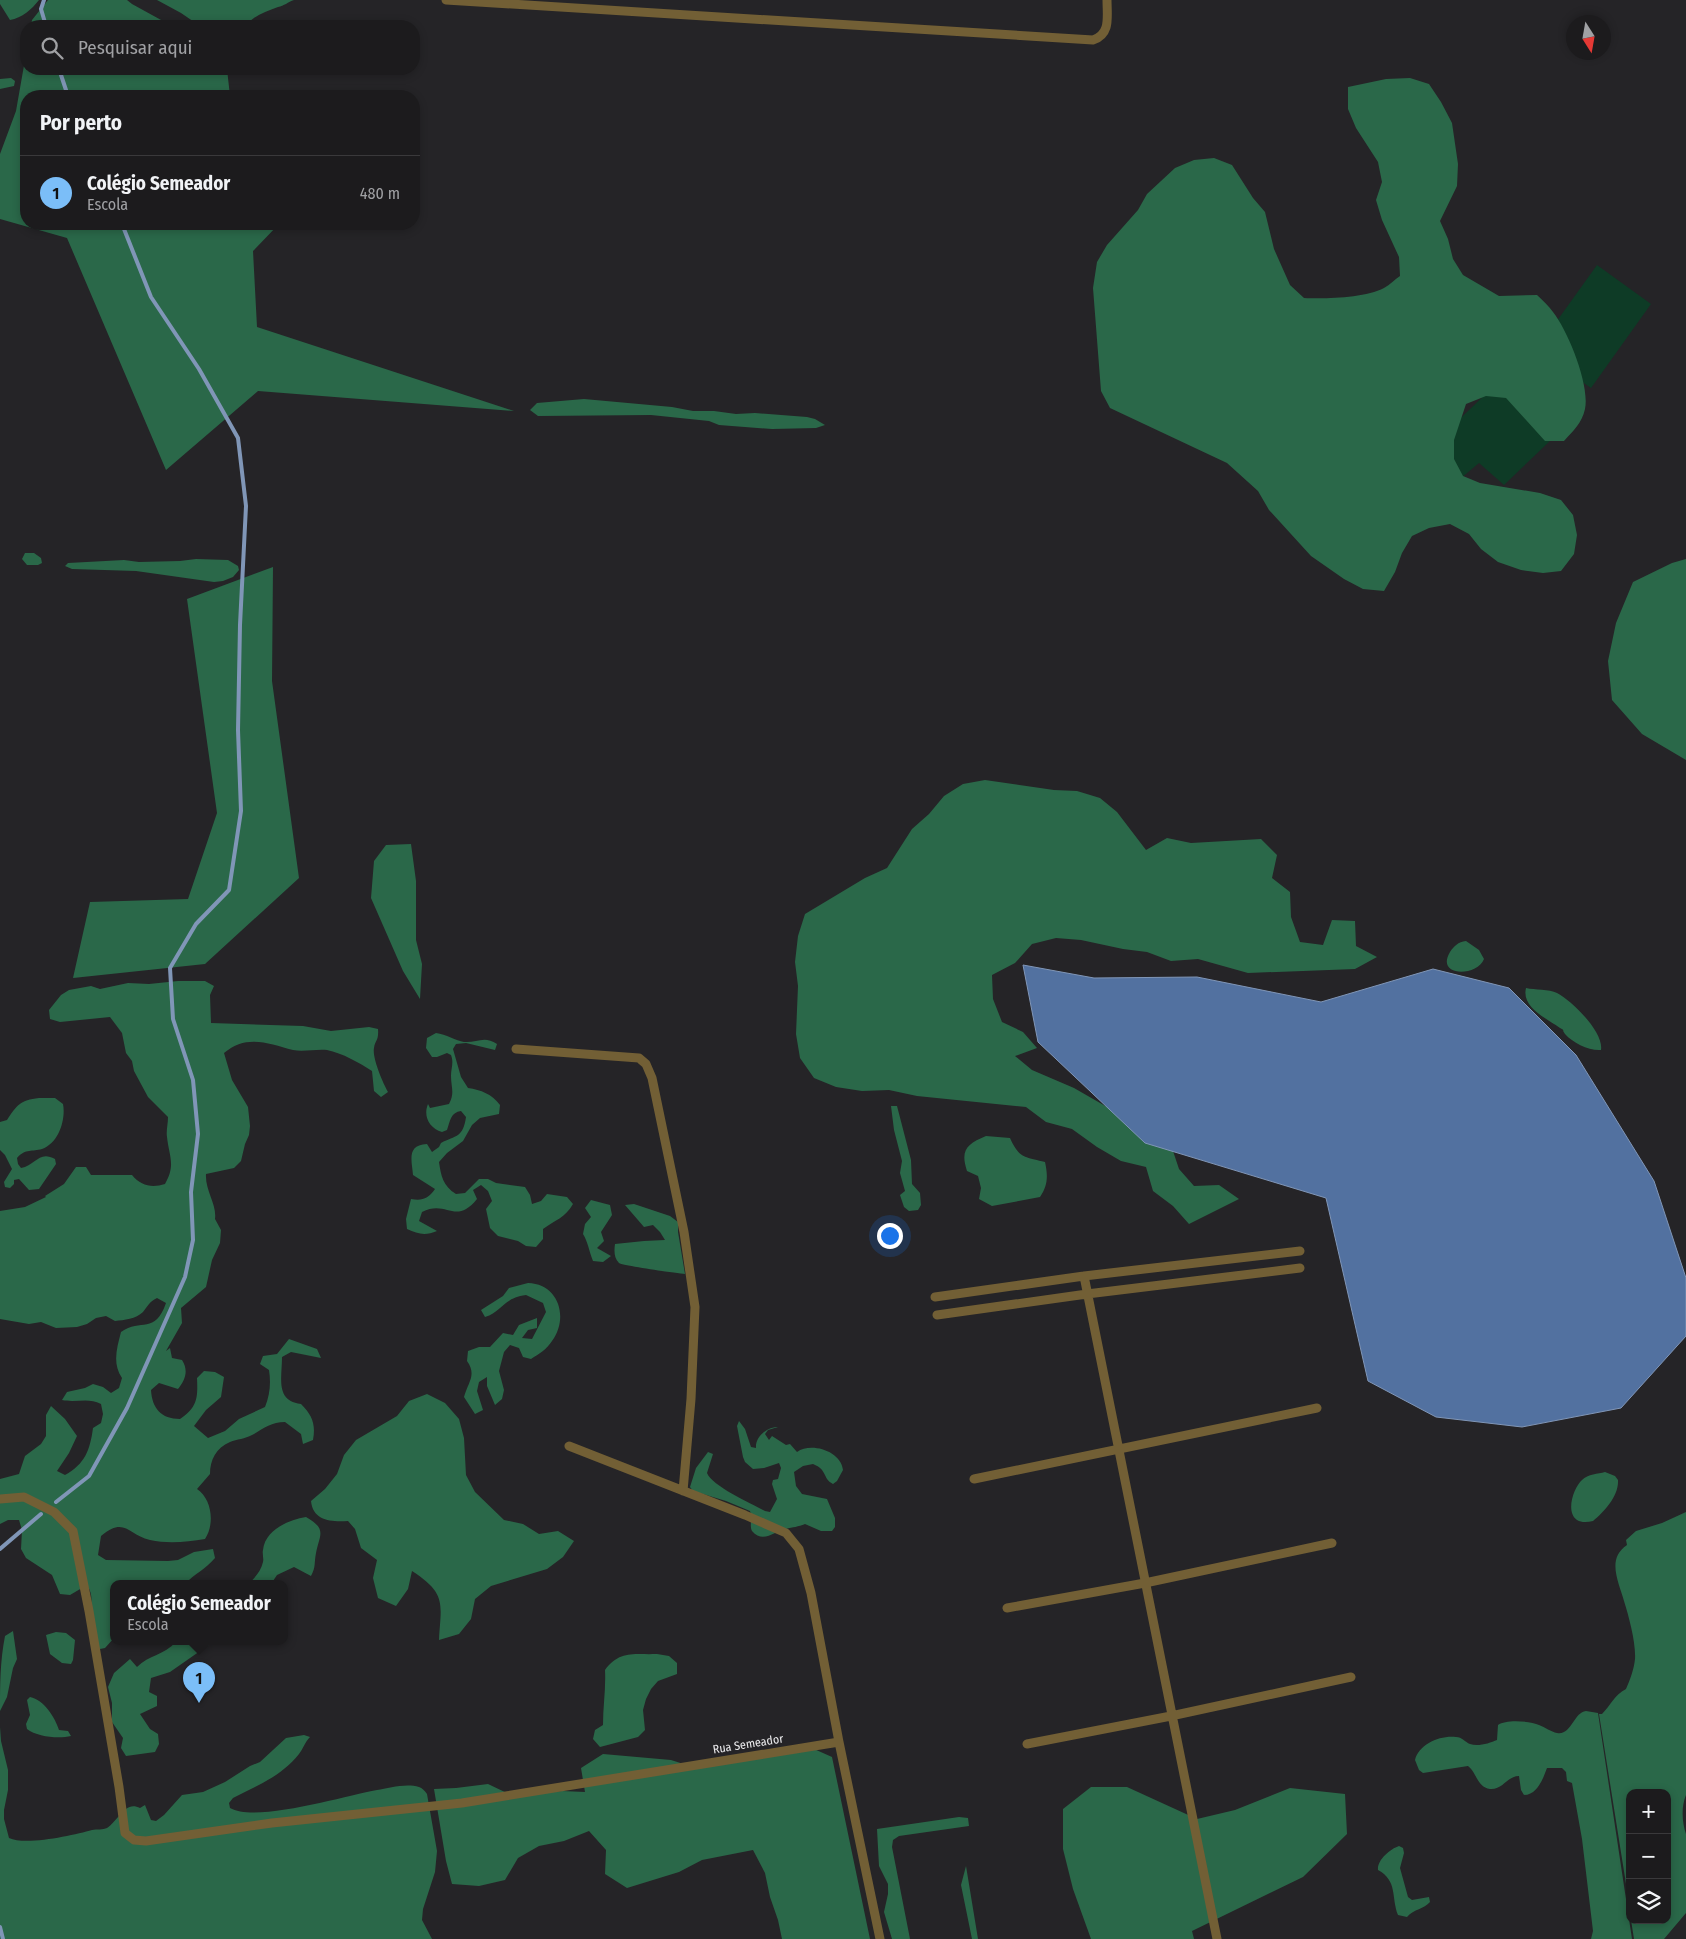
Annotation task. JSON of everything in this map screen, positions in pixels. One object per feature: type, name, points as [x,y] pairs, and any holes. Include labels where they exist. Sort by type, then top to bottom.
[{"type":"street","points":[[446,0],[1093,40],[1101,37],[1106,30],[1107,0]]},
{"type":"street","points":[[516,1049],[638,1058],[646,1064],[652,1078],[684,1232],[695,1307],[691,1399],[683,1491]]},
{"type":"street","points":[[934,1297],[1084,1276],[1300,1251]]},
{"type":"street","points":[[937,1315],[1300,1268]]},
{"type":"street","points":[[1084,1276],[1117,1450],[1146,1583],[1217,1939]]},
{"type":"street","points":[[974,1478],[1317,1408]]},
{"type":"street","points":[[569,1446],[776,1528],[786,1533],[799,1549],[811,1593],[839,1742],[880,1939]]},
{"type":"street","name":"Rua Semeador","points":[[0,1499],[24,1497],[54,1512],[72,1531],[89,1611],[125,1833],[134,1840],[146,1841],[272,1823],[462,1803],[839,1742]]},
{"type":"street","points":[[1007,1608],[1146,1583],[1332,1543]]},
{"type":"street","points":[[1027,1744],[1171,1716],[1351,1676]]},
{"type":"green space","points":[[0,0],[39,0],[26,13],[10,20],[0,4]]},
{"type":"green space","points":[[48,0],[127,0],[161,20],[32,20]]},
{"type":"green space","points":[[157,0],[294,0],[260,14],[252,20],[191,20]]},
{"type":"green space","points":[[22,75],[228,75],[229,90],[20,90],[20,225],[0,219],[0,154],[16,111]]},
{"type":"green space","points":[[11,78],[15,81],[14,86],[0,89],[0,79]]},
{"type":"green space","points":[[1410,78],[1429,84],[1452,123],[1458,164],[1457,186],[1440,221],[1448,239],[1453,259],[1463,275],[1499,296],[1537,295],[1550,308],[1559,321],[1571,345],[1581,373],[1586,399],[1584,414],[1564,441],[1545,441],[1506,398],[1486,396],[1466,404],[1454,440],[1454,459],[1463,476],[1480,483],[1540,493],[1561,500],[1573,515],[1577,535],[1574,554],[1561,571],[1543,573],[1521,570],[1498,562],[1481,549],[1469,534],[1450,524],[1429,528],[1412,536],[1384,591],[1363,589],[1344,579],[1311,556],[1269,510],[1258,491],[1227,463],[1110,408],[1101,391],[1093,288],[1097,262],[1107,245],[1138,210],[1147,194],[1175,168],[1194,160],[1214,158],[1232,165],[1253,198],[1265,212],[1274,249],[1290,285],[1304,298],[1334,298],[1367,294],[1384,288],[1400,276],[1399,257],[1382,220],[1376,200],[1382,182],[1378,162],[1356,128],[1348,109],[1348,87],[1386,79]]},
{"type":"green space","points":[[39,230],[273,230],[253,251],[257,327],[514,411],[258,391],[166,470],[67,238]]},
{"type":"green space","points":[[1597,265],[1651,304],[1591,388],[1536,350]]},
{"type":"green space","points":[[1494,386],[1551,440],[1504,485],[1479,463],[1447,490],[1417,460]]},
{"type":"green space","points":[[584,399],[672,407],[693,411],[807,417],[825,425],[816,428],[772,429],[719,425],[709,421],[651,415],[538,416],[530,410],[537,403]]},
{"type":"green space","points":[[25,553],[34,553],[41,558],[42,563],[27,565],[22,559]]},
{"type":"green space","points":[[196,559],[228,560],[238,566],[239,570],[233,577],[214,582],[136,571],[72,569],[65,566],[68,563],[124,560],[139,562]]},
{"type":"green space","points":[[1686,559],[1686,760],[1642,734],[1612,700],[1608,661],[1616,623],[1633,582],[1672,563]]},
{"type":"green space","points":[[273,567],[272,681],[299,878],[205,964],[73,978],[90,902],[188,899],[217,813],[187,599]]},
{"type":"green space","points":[[985,780],[1054,790],[1077,791],[1100,798],[1117,812],[1146,850],[1167,838],[1191,843],[1261,839],[1277,855],[1272,878],[1290,892],[1291,917],[1300,942],[1323,945],[1332,920],[1355,921],[1356,946],[1377,957],[1355,969],[1248,973],[1198,959],[1171,961],[1147,952],[1081,940],[1056,938],[1032,944],[1015,963],[992,975],[993,999],[1002,1022],[1023,1032],[1037,1048],[1015,1056],[1032,1070],[1074,1088],[1171,1145],[1179,1169],[1194,1186],[1219,1185],[1239,1199],[1189,1224],[1173,1206],[1153,1191],[1146,1167],[1121,1161],[1072,1129],[1046,1122],[1026,1107],[917,1096],[889,1090],[862,1091],[836,1087],[814,1078],[800,1058],[796,1034],[798,986],[795,962],[798,936],[805,914],[865,878],[887,868],[912,829],[929,814],[944,796],[963,784]]},
{"type":"green space","points":[[411,844],[416,881],[416,940],[422,964],[420,999],[403,971],[371,898],[374,861],[386,845]]},
{"type":"green space","points":[[1466,941],[1479,950],[1484,959],[1474,969],[1459,972],[1452,970],[1448,966],[1447,960],[1450,952],[1456,945]]},
{"type":"green space","points":[[205,981],[214,986],[210,995],[211,1023],[303,1026],[331,1031],[369,1027],[378,1029],[374,1052],[376,1064],[388,1092],[381,1097],[374,1091],[372,1071],[339,1053],[327,1050],[297,1051],[266,1043],[249,1042],[232,1047],[224,1053],[232,1080],[248,1107],[249,1135],[241,1161],[234,1168],[206,1174],[215,1219],[221,1230],[220,1243],[212,1260],[206,1287],[181,1308],[182,1323],[166,1351],[170,1348],[172,1358],[182,1360],[186,1372],[183,1382],[178,1389],[159,1383],[151,1390],[153,1402],[163,1415],[180,1419],[190,1410],[195,1402],[197,1397],[197,1378],[204,1371],[215,1372],[224,1377],[221,1397],[206,1410],[194,1426],[208,1438],[225,1431],[239,1419],[265,1407],[269,1393],[270,1375],[269,1370],[260,1364],[263,1356],[277,1354],[289,1339],[317,1349],[321,1358],[291,1352],[282,1357],[281,1380],[284,1393],[287,1398],[301,1404],[308,1412],[314,1429],[313,1440],[303,1444],[301,1434],[285,1422],[280,1422],[230,1442],[221,1448],[213,1459],[210,1474],[197,1489],[202,1493],[209,1505],[211,1519],[205,1539],[178,1542],[150,1540],[121,1527],[109,1530],[101,1536],[98,1555],[106,1560],[178,1560],[194,1552],[213,1549],[215,1558],[189,1580],[110,1580],[110,1642],[105,1648],[95,1650],[89,1631],[91,1599],[87,1585],[70,1595],[60,1594],[52,1575],[26,1558],[21,1549],[22,1530],[19,1520],[8,1520],[0,1524],[0,1479],[19,1474],[25,1456],[41,1444],[46,1436],[46,1415],[51,1406],[65,1419],[77,1436],[57,1471],[65,1475],[82,1461],[88,1450],[93,1428],[101,1423],[103,1414],[101,1404],[87,1400],[62,1400],[67,1392],[93,1384],[103,1387],[111,1393],[119,1388],[122,1378],[117,1367],[116,1355],[121,1332],[128,1328],[152,1323],[162,1313],[166,1303],[157,1298],[143,1312],[133,1318],[115,1321],[106,1316],[96,1318],[87,1324],[77,1327],[56,1328],[41,1322],[29,1324],[0,1319],[0,1211],[25,1207],[46,1197],[64,1184],[76,1167],[86,1167],[91,1175],[132,1175],[143,1184],[156,1186],[165,1184],[171,1166],[167,1135],[168,1117],[148,1097],[134,1071],[132,1061],[126,1053],[122,1033],[110,1017],[60,1022],[50,1019],[49,1010],[61,995],[69,990],[91,986],[100,989],[128,983],[149,984]]},
{"type":"green space","points":[[1526,988],[1557,993],[1571,1003],[1586,1018],[1598,1035],[1601,1050],[1586,1048],[1577,1043],[1568,1037],[1563,1030],[1543,1017],[1531,1007],[1526,995]]},
{"type":"green space","points":[[436,1033],[464,1042],[488,1040],[497,1044],[495,1050],[466,1043],[456,1044],[453,1049],[461,1077],[468,1088],[486,1093],[500,1105],[499,1114],[480,1118],[472,1125],[463,1141],[447,1153],[439,1162],[443,1180],[448,1188],[456,1194],[465,1193],[479,1179],[488,1179],[496,1183],[525,1187],[530,1195],[532,1204],[541,1201],[547,1194],[567,1197],[573,1204],[570,1209],[543,1229],[543,1239],[536,1247],[526,1246],[518,1241],[498,1236],[490,1228],[486,1209],[492,1201],[488,1191],[481,1185],[473,1190],[477,1199],[463,1211],[457,1212],[438,1208],[422,1212],[419,1221],[437,1231],[422,1234],[407,1229],[406,1219],[411,1199],[418,1200],[424,1198],[435,1189],[413,1175],[411,1159],[413,1151],[420,1145],[427,1144],[432,1152],[441,1143],[458,1135],[465,1124],[466,1117],[461,1111],[455,1113],[447,1130],[442,1132],[434,1128],[428,1121],[426,1113],[428,1104],[430,1108],[449,1104],[452,1093],[451,1055],[447,1053],[432,1057],[426,1048],[427,1038]]},
{"type":"green space","points":[[39,1098],[55,1098],[63,1104],[64,1110],[60,1130],[53,1142],[48,1146],[23,1153],[17,1158],[18,1164],[21,1168],[45,1156],[55,1159],[56,1164],[39,1189],[29,1190],[19,1179],[14,1180],[14,1184],[10,1188],[5,1187],[4,1182],[12,1169],[5,1155],[0,1150],[0,1122],[7,1120],[23,1102]]},
{"type":"green space","points":[[891,1106],[897,1106],[911,1160],[912,1184],[920,1193],[921,1205],[918,1210],[909,1211],[904,1207],[900,1195],[905,1191],[900,1173],[902,1161],[894,1130]]},
{"type":"green space","points":[[986,1136],[1010,1138],[1016,1149],[1023,1156],[1045,1162],[1047,1180],[1040,1197],[992,1206],[979,1199],[981,1188],[978,1176],[967,1171],[964,1158],[970,1145]]},
{"type":"green space","points":[[591,1200],[610,1205],[612,1215],[601,1232],[604,1241],[597,1248],[611,1256],[603,1262],[593,1261],[583,1234],[585,1224],[591,1217],[585,1208]]},
{"type":"green space","points":[[634,1204],[670,1216],[678,1222],[685,1274],[630,1266],[617,1261],[615,1244],[665,1240],[653,1225],[644,1227],[625,1205]]},
{"type":"green space","points":[[528,1283],[547,1289],[554,1296],[560,1313],[557,1332],[548,1346],[531,1359],[523,1357],[519,1348],[510,1345],[504,1352],[499,1371],[504,1390],[502,1399],[495,1405],[487,1386],[487,1377],[479,1382],[477,1391],[483,1410],[475,1414],[464,1397],[472,1375],[467,1361],[468,1351],[479,1347],[490,1347],[503,1333],[513,1335],[519,1325],[537,1318],[537,1328],[528,1330],[522,1338],[532,1339],[546,1312],[543,1303],[526,1295],[512,1299],[485,1317],[481,1310],[503,1296],[509,1288]]},
{"type":"green space","points":[[427,1394],[445,1403],[459,1419],[464,1438],[466,1475],[475,1492],[504,1520],[523,1524],[539,1534],[558,1531],[574,1541],[563,1557],[547,1569],[491,1586],[475,1599],[471,1619],[459,1634],[439,1640],[441,1608],[436,1593],[431,1586],[412,1571],[408,1589],[396,1606],[378,1598],[373,1578],[377,1560],[361,1548],[355,1529],[348,1521],[324,1519],[315,1513],[311,1501],[325,1489],[337,1474],[344,1455],[356,1440],[397,1416],[409,1401]]},
{"type":"green space","points":[[739,1421],[745,1429],[751,1447],[756,1448],[757,1440],[762,1433],[768,1430],[765,1434],[769,1440],[772,1436],[786,1445],[790,1444],[797,1452],[803,1449],[817,1448],[831,1453],[841,1463],[843,1470],[837,1481],[833,1484],[818,1466],[813,1464],[803,1466],[794,1472],[796,1486],[802,1494],[827,1499],[835,1518],[835,1527],[832,1531],[821,1531],[805,1524],[765,1537],[756,1535],[752,1531],[750,1511],[693,1491],[690,1487],[696,1468],[708,1452],[713,1454],[707,1473],[710,1478],[733,1494],[770,1512],[777,1499],[772,1484],[773,1480],[778,1479],[781,1468],[779,1463],[753,1469],[745,1462],[737,1426]]},
{"type":"green space","points":[[1605,1472],[1615,1476],[1618,1480],[1618,1486],[1613,1498],[1602,1513],[1593,1521],[1583,1522],[1577,1520],[1573,1516],[1571,1506],[1576,1488],[1587,1476]]},
{"type":"green space","points":[[1686,1512],[1686,1795],[1683,1804],[1683,1814],[1686,1834],[1686,1913],[1664,1939],[1634,1939],[1632,1924],[1671,1924],[1671,1789],[1626,1789],[1626,1884],[1599,1714],[1602,1714],[1616,1697],[1626,1689],[1635,1659],[1632,1630],[1617,1579],[1617,1557],[1627,1545],[1626,1540],[1636,1531],[1662,1523]]},
{"type":"green space","points":[[306,1517],[313,1521],[319,1529],[320,1536],[311,1576],[294,1567],[277,1575],[274,1580],[252,1580],[261,1568],[263,1550],[268,1537],[278,1527]]},
{"type":"green space","points":[[13,1631],[17,1659],[13,1668],[7,1697],[0,1711],[3,1645],[5,1636]]},
{"type":"green space","points":[[56,1632],[66,1633],[75,1640],[71,1664],[62,1663],[50,1654],[46,1635]]},
{"type":"green space","points":[[209,1645],[170,1672],[151,1678],[149,1692],[157,1696],[157,1706],[140,1714],[150,1729],[158,1734],[159,1744],[155,1752],[126,1756],[121,1748],[123,1738],[112,1722],[112,1703],[108,1687],[114,1673],[130,1659],[137,1667],[171,1646]]},
{"type":"green space","points":[[657,1654],[669,1656],[677,1663],[677,1674],[658,1681],[651,1689],[643,1710],[645,1730],[638,1737],[600,1747],[593,1739],[595,1730],[603,1725],[605,1670],[622,1656]]},
{"type":"green space","points":[[30,1697],[44,1705],[55,1720],[59,1730],[68,1731],[71,1736],[48,1737],[27,1729],[26,1724],[30,1715],[27,1700]]},
{"type":"green space","points":[[1582,1712],[1598,1713],[1626,1899],[1626,1924],[1630,1924],[1632,1939],[1591,1939],[1593,1931],[1582,1839],[1572,1783],[1567,1781],[1566,1772],[1562,1768],[1547,1768],[1536,1789],[1524,1795],[1521,1790],[1519,1776],[1511,1778],[1494,1789],[1490,1789],[1482,1786],[1468,1766],[1423,1773],[1419,1770],[1415,1760],[1421,1749],[1437,1739],[1458,1737],[1470,1744],[1477,1745],[1497,1740],[1498,1725],[1507,1722],[1530,1722],[1557,1733],[1562,1733],[1569,1728]]},
{"type":"green space","points":[[0,1727],[1,1741],[8,1770],[8,1790],[4,1819],[9,1838],[17,1840],[50,1839],[105,1829],[122,1812],[135,1806],[140,1808],[145,1805],[151,1820],[156,1821],[182,1795],[203,1792],[225,1782],[260,1762],[286,1738],[304,1735],[310,1737],[292,1762],[268,1780],[233,1798],[229,1803],[230,1808],[242,1812],[279,1810],[392,1787],[420,1787],[427,1794],[437,1851],[435,1872],[423,1909],[422,1920],[432,1939],[0,1939]]},
{"type":"green space","points":[[814,1749],[832,1757],[870,1939],[782,1939],[765,1873],[753,1850],[702,1860],[679,1872],[627,1888],[605,1874],[606,1850],[589,1831],[564,1841],[539,1846],[518,1858],[505,1880],[479,1886],[452,1884],[446,1861],[434,1789],[488,1784],[511,1795],[562,1791],[585,1792],[581,1768],[603,1754],[671,1760],[693,1767]]},
{"type":"green space","points":[[1091,1787],[1127,1787],[1197,1819],[1235,1810],[1290,1788],[1345,1794],[1347,1834],[1303,1877],[1192,1931],[1194,1939],[1091,1939],[1073,1889],[1063,1849],[1063,1809]]},
{"type":"green space","points":[[959,1817],[968,1818],[969,1826],[899,1836],[893,1840],[892,1847],[910,1939],[892,1939],[884,1912],[888,1884],[879,1866],[877,1829]]},
{"type":"green space","points":[[1399,1846],[1403,1848],[1404,1853],[1400,1868],[1408,1897],[1412,1900],[1429,1897],[1430,1902],[1407,1917],[1398,1915],[1389,1879],[1378,1870],[1378,1866],[1385,1855]]},
{"type":"green space","points":[[966,1866],[978,1939],[972,1939],[961,1885]]},
{"type":"water","points":[[1023,965],[1094,978],[1197,977],[1321,1002],[1433,969],[1509,988],[1576,1055],[1654,1181],[1686,1278],[1686,1336],[1621,1408],[1522,1427],[1436,1417],[1368,1381],[1326,1198],[1145,1143],[1038,1042]]},
{"type":"waterway","points":[[44,0],[41,9],[44,20]]},
{"type":"waterway","points":[[61,75],[66,90]]},
{"type":"waterway","points":[[56,1502],[89,1476],[127,1408],[185,1277],[193,1240],[191,1192],[198,1134],[193,1080],[173,1019],[170,968],[196,924],[229,890],[241,811],[238,730],[240,625],[246,506],[238,438],[199,369],[151,297],[124,230]]},
{"type":"waterway","points":[[0,1549],[41,1514]]},
{"type":"waterway","points":[[0,1927],[3,1939]]},
{"type":"place","name":"Colégio Semeador","points":[[199,1703]]}]
